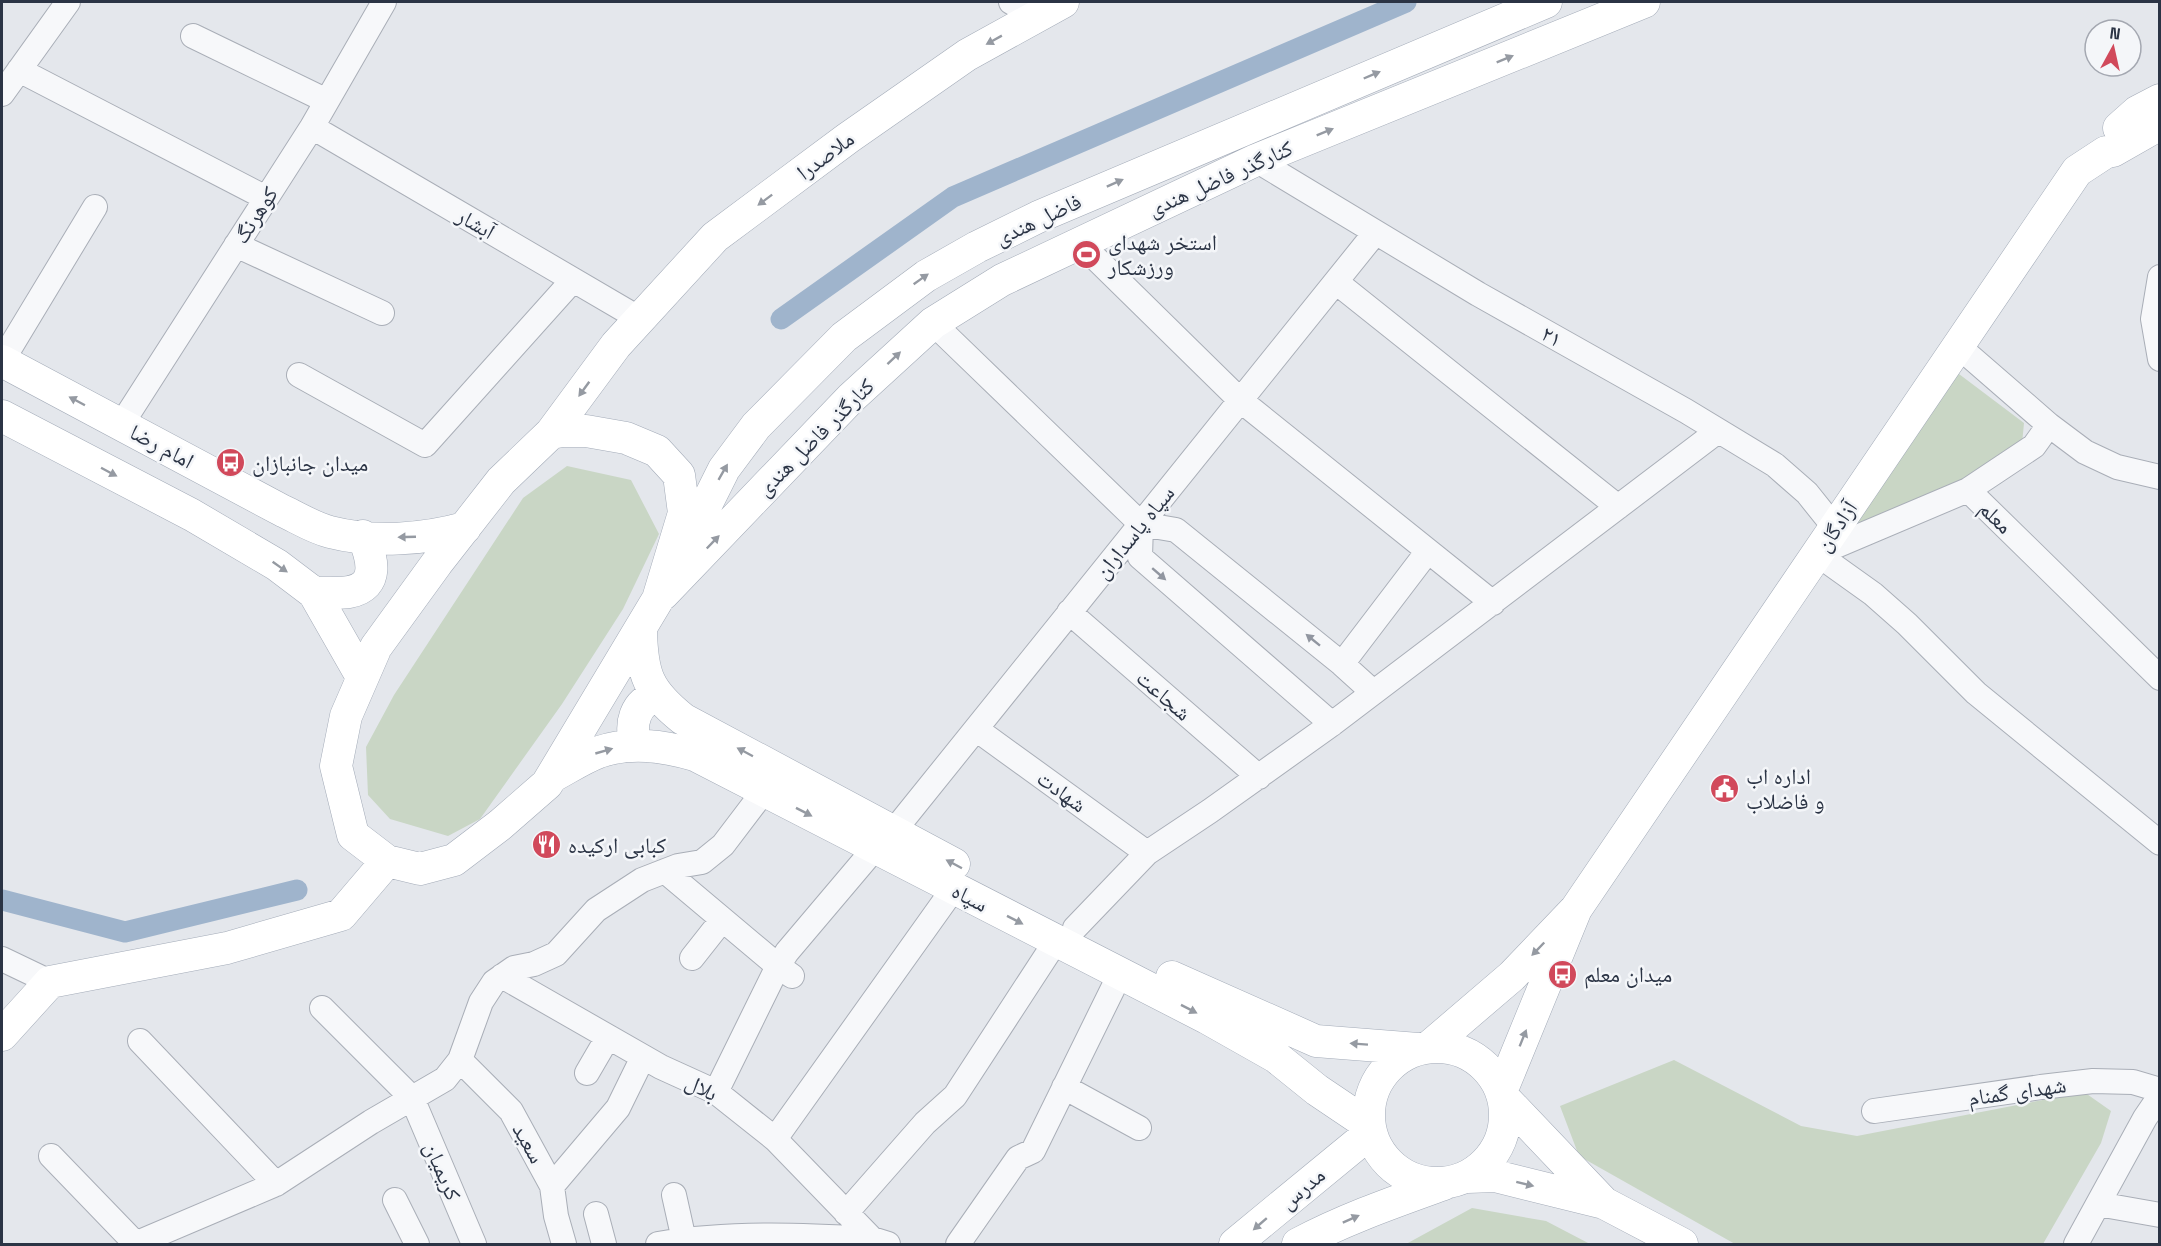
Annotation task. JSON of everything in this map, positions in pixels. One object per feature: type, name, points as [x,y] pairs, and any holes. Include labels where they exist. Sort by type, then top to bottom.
[{"type":"main road","name":"ملاصدرا","points":[[551,433],[616,345],[716,237],[848,138],[967,56],[1023,9],[1063,2]]},
{"type":"main road","name":"فاضل هندی","points":[[658,599],[724,469],[756,426],[844,337],[926,276],[1038,217],[1546,2]]},
{"type":"main road","name":"کنارگذر فاضل هندی","points":[[658,599],[852,398],[933,323],[1002,280],[1256,160],[1644,2]]},
{"type":"main road","name":"آزادگان","points":[[2106,152],[2108,143],[2120,127],[2138,112],[2160,100]]},
{"type":"main road","name":"آزادگان","points":[[1576,909],[2077,171],[2106,152],[2113,151],[2160,124]]},
{"type":"main road","name":"امام رضا","points":[[2,361],[283,511],[329,532],[363,536],[437,536],[465,528]]},
{"type":"main road","points":[[2,416],[192,515],[278,565],[315,593],[362,677]]},
{"type":"main road","points":[[586,431],[626,438],[657,451],[679,475],[684,513],[658,599],[547,784],[500,825],[454,860],[420,869],[387,861],[353,836],[336,766],[346,716],[375,647],[501,481],[551,433],[586,431]]},
{"type":"main road","points":[[315,593],[351,592],[365,583],[373,569],[363,536]]},
{"type":"main road","name":"سپاه","points":[[640,631],[643,669],[665,705],[683,719],[884,840],[954,888],[1316,1041],[1423,1048]]},
{"type":"main road","points":[[637,745],[633,736],[636,712],[645,700],[658,696]]},
{"type":"main road","name":"سپاه","points":[[552,776],[598,752],[630,745],[665,747],[695,755],[764,791],[884,840],[1065,934],[1120,974],[1276,1057],[1369,1129]]},
{"type":"main road","points":[[2,1035],[50,982],[227,948],[341,915],[387,861]]},
{"type":"main road","points":[[1423,1048],[1512,976],[1576,909]]},
{"type":"main road","points":[[1502,1095],[1576,909]]},
{"type":"main road","points":[[1457,1180],[1485,1164],[1498,1146],[1504,1131],[1506,1114],[1502,1095],[1497,1082],[1487,1068],[1473,1057],[1456,1049],[1438,1046],[1423,1048],[1403,1055],[1389,1066],[1377,1080],[1370,1097],[1369,1129],[1376,1148],[1386,1162],[1403,1175],[1424,1183],[1457,1180],[1495,1176],[1604,1203],[1682,1245]]},
{"type":"main road","points":[[1502,1095],[1604,1203]]},
{"type":"main road","name":"مدرس","points":[[1235,1245],[1369,1129]]},
{"type":"main road","name":"مدرس","points":[[1298,1245],[1324,1230],[1370,1210],[1457,1180]]},
{"type":"street","points":[[2,94],[68,2]]},
{"type":"street","name":"کوهرنگ","points":[[121,424],[312,127],[384,2]]},
{"type":"street","points":[[193,36],[327,101]]},
{"type":"street","points":[[19,70],[266,198]]},
{"type":"street","name":"آبشار","points":[[312,127],[640,319]]},
{"type":"street","name":"۲۱","points":[[1256,160],[1375,233],[1775,465],[1807,493],[1835,528]]},
{"type":"street","points":[[2,361],[95,207]]},
{"type":"street","name":"سپاه پاسداران","points":[[716,1092],[785,971],[787,952],[976,729],[1375,233]]},
{"type":"street","points":[[1079,242],[1240,400],[1493,603]]},
{"type":"street","points":[[236,245],[381,313]]},
{"type":"street","points":[[2160,277],[2153,319],[2160,359]]},
{"type":"street","points":[[299,375],[425,445],[573,280]]},
{"type":"street","points":[[1336,282],[1618,507]]},
{"type":"street","points":[[933,323],[1141,524],[1176,530],[1342,664],[1373,692]]},
{"type":"street","points":[[1958,346],[2049,425],[2085,452],[2117,467],[2160,477]]},
{"type":"street","name":"معلم","points":[[2049,425],[2034,446],[1968,490],[2160,678]]},
{"type":"street","points":[[846,1213],[926,1123],[955,1096],[1065,934],[1148,853],[1332,724],[1718,431]]},
{"type":"street","points":[[1817,554],[1968,490]]},
{"type":"street","points":[[1141,524],[1140,557],[1332,724]]},
{"type":"street","points":[[1342,664],[1428,551]]},
{"type":"street","points":[[1817,554],[1873,594],[1907,624],[1976,693],[2160,843]]},
{"type":"street","name":"شجاعت","points":[[1070,612],[1259,777]]},
{"type":"street","name":"شهادت","points":[[976,729],[1148,853]]},
{"type":"street","points":[[51,1156],[135,1244],[276,1184],[445,1079],[460,1060],[482,1002],[494,982],[514,968],[534,964],[556,954],[597,910],[642,880],[702,861],[723,845],[764,791]]},
{"type":"street","points":[[665,871],[785,971]]},
{"type":"street","points":[[775,1138],[954,888]]},
{"type":"street","points":[[692,958],[722,920]]},
{"type":"street","points":[[2,959],[50,982]]},
{"type":"street","points":[[958,1245],[1018,1158],[1033,1150],[1120,974]]},
{"type":"street","name":"بلال","points":[[502,976],[643,1057],[716,1092],[775,1138],[846,1213],[880,1242]]},
{"type":"street","points":[[322,1008],[412,1098]]},
{"type":"street","points":[[587,1073],[608,1037]]},
{"type":"street","points":[[140,1041],[276,1184]]},
{"type":"street","points":[[552,1186],[618,1108],[643,1057]]},
{"type":"street","name":"سعید","points":[[460,1060],[511,1111],[552,1186],[556,1216],[564,1245]]},
{"type":"street","name":"شهدای گمنام","points":[[1874,1111],[2093,1081],[2133,1082],[2160,1090]]},
{"type":"street","points":[[1064,1087],[1139,1128]]},
{"type":"street","points":[[2076,1245],[2098,1204],[2150,1126],[2160,1096]]},
{"type":"street","name":"کریمیان","points":[[412,1098],[474,1245]]},
{"type":"street","points":[[674,1195],[684,1240]]},
{"type":"street","points":[[395,1200],[417,1245]]},
{"type":"street","points":[[2098,1204],[2160,1215]]},
{"type":"street","points":[[597,1214],[604,1245]]},
{"type":"street","name":"بلال","points":[[658,1245],[684,1240],[880,1242]]},
{"type":"green space","points":[[1955,371],[2024,423],[2022,444],[1935,497],[1855,527]]},
{"type":"green space","points":[[567,466],[631,480],[659,534],[623,609],[562,704],[480,819],[448,836],[390,819],[368,795],[366,747],[394,695],[523,498]]},
{"type":"green space","points":[[1674,1060],[1801,1126],[1857,1136],[2084,1092],[2111,1111],[2101,1143],[2043,1244],[1735,1244],[1579,1156],[1560,1106]]},
{"type":"green space","points":[[1472,1208],[1546,1221],[1590,1244],[1406,1244]]},
{"type":"waterway","points":[[781,319],[953,197],[1406,2]]},
{"type":"waterway","points":[[2,900],[125,932],[297,890]]},
{"type":"place","name":"استخر شهدای ورزشکار","points":[[1087,255]]},
{"type":"place","name":"میدان جانبازان","points":[[231,463]]},
{"type":"place","name":"اداره اب و فاضلاب","points":[[1725,789]]},
{"type":"place","name":"کبابی ارکیده","points":[[547,845]]},
{"type":"place","name":"میدان معلم","points":[[1563,974]]}]
